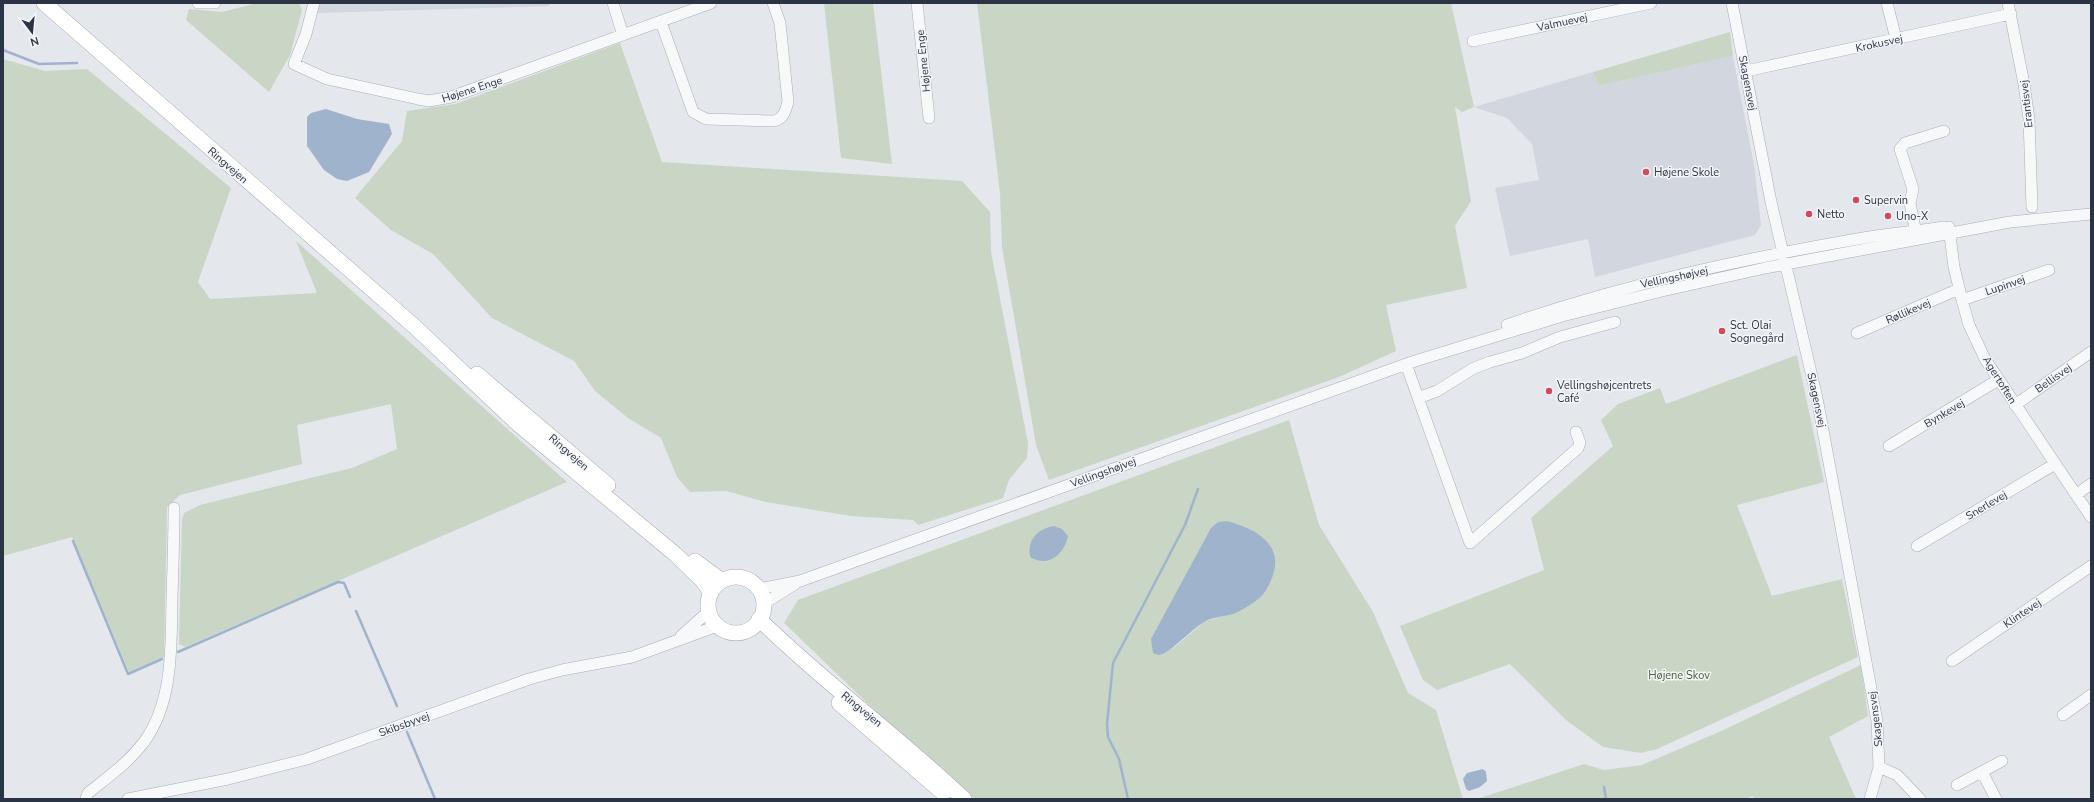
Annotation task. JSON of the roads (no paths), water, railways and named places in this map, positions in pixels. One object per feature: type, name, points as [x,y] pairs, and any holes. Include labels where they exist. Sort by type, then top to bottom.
[{"type":"main road","name":"Ringvejen","points":[[44,3],[414,326],[524,429],[675,554],[702,580],[711,593]]},
{"type":"main road","name":"Ringvejen","points":[[414,326],[528,416],[692,558],[722,581]]},
{"type":"main road","points":[[733,578],[744,579],[758,589],[763,604],[756,623],[735,632],[717,626],[709,611],[711,593],[722,581],[733,578]]},
{"type":"main road","name":"Ringvejen","points":[[756,623],[950,799]]},
{"type":"main road","name":"Ringvejen","points":[[756,623],[905,744],[964,799]]},
{"type":"street","points":[[198,3],[215,3]]},
{"type":"street","name":"Højene Enge","points":[[314,3],[306,34],[294,64],[327,79],[418,99],[439,100],[623,36],[711,3]]},
{"type":"street","points":[[613,3],[623,36]]},
{"type":"street","points":[[661,22],[693,112],[706,119],[774,121],[780,119],[785,114],[788,102],[780,23],[773,3]]},
{"type":"street","name":"Højene Enge","points":[[917,3],[929,118]]},
{"type":"street","name":"Valmuevej","points":[[1473,42],[1615,6],[1651,3]]},
{"type":"street","name":"Skagensvej","points":[[1732,3],[1771,202],[1817,398],[1877,721],[1879,767],[1870,799]]},
{"type":"street","points":[[1887,3],[1896,39]]},
{"type":"street","name":"Erantisvej","points":[[2008,3],[2024,84],[2029,119],[2032,207]]},
{"type":"street","name":"Krokusvej","points":[[1746,71],[2011,14]]},
{"type":"street","points":[[1917,236],[1910,203],[1913,189],[1900,149],[1905,143],[1944,131]]},
{"type":"street","name":"Vellingshøjvej","points":[[758,589],[800,581],[1441,352],[1457,343],[1567,304],[1629,287],[1785,259],[1871,237],[1917,236],[2010,222],[2091,214]]},
{"type":"street","name":"Agertoften","points":[[1949,230],[1961,295],[1969,325],[1985,358],[1998,380],[2077,494],[2091,517]]},
{"type":"street","name":"Lupinvej","points":[[1961,295],[2049,270]]},
{"type":"street","name":"Røllikevej","points":[[1857,333],[1961,295]]},
{"type":"street","points":[[1418,398],[1437,391],[1474,368],[1522,352],[1560,337],[1615,322]]},
{"type":"street","name":"Bellisvej","points":[[2015,405],[2091,352]]},
{"type":"street","points":[[1406,364],[1470,543],[1578,448],[1580,443],[1576,432]]},
{"type":"street","name":"Bynkevej","points":[[1890,446],[1998,380]]},
{"type":"street","name":"Snerlevej","points":[[1918,546],[2056,464]]},
{"type":"street","points":[[2077,494],[2091,484]]},
{"type":"street","points":[[86,799],[88,793],[124,765],[144,742],[156,721],[164,697],[169,672],[172,624],[174,508]]},
{"type":"street","name":"Klintevej","points":[[1952,661],[2091,566]]},
{"type":"street","name":"Vellingshøjvej","points":[[763,604],[800,581]]},
{"type":"street","name":"Skibsbyvej","points":[[678,639],[709,611]]},
{"type":"street","name":"Skibsbyvej","points":[[128,799],[228,779],[306,759],[529,679],[562,670],[615,662],[717,626]]},
{"type":"street","points":[[2063,715],[2091,695]]},
{"type":"street","points":[[1957,784],[2002,761]]},
{"type":"street","points":[[1879,767],[1897,775],[1920,799]]},
{"type":"street","points":[[1982,772],[1996,799]]},
{"type":"water","points":[[326,109],[357,119],[389,124],[392,134],[369,172],[347,181],[337,179],[324,170],[307,146],[307,117],[311,113]]},
{"type":"water","points":[[1227,521],[1248,528],[1257,533],[1265,539],[1271,547],[1274,555],[1275,566],[1268,587],[1260,598],[1242,610],[1233,614],[1207,620],[1163,654],[1158,655],[1153,653],[1151,639],[1211,528],[1218,522]]},
{"type":"water","points":[[1054,526],[1062,529],[1068,536],[1063,549],[1054,558],[1049,560],[1043,561],[1030,557],[1030,545],[1035,536],[1048,527]]},
{"type":"water","points":[[1483,769],[1486,772],[1487,781],[1480,787],[1469,791],[1466,789],[1463,779],[1467,773]]},
{"type":"waterway","points":[[3,50],[39,64],[77,63]]},
{"type":"waterway","points":[[1128,799],[1119,759],[1108,737],[1107,724],[1113,663],[1185,525],[1198,489]]},
{"type":"waterway","points":[[73,541],[128,674],[162,659]]},
{"type":"waterway","points":[[178,652],[338,582],[344,583],[350,597]]},
{"type":"waterway","points":[[356,611],[397,706]]},
{"type":"waterway","points":[[407,732],[435,799]]},
{"type":"waterway","points":[[1604,787],[1606,799]]},
{"type":"place","name":"Højene Skole","points":[[1646,172]]},
{"type":"place","name":"Supervin","points":[[1856,200]]},
{"type":"place","name":"Netto","points":[[1809,214]]},
{"type":"place","name":"Uno-X","points":[[1888,216]]},
{"type":"place","name":"Sct. Olai Sognegård","points":[[1722,331]]},
{"type":"place","name":"Vellingshøjcentrets Café","points":[[1549,391]]},
{"type":"park label","name":"Højene Skov","points":[[1679,675]]}]
